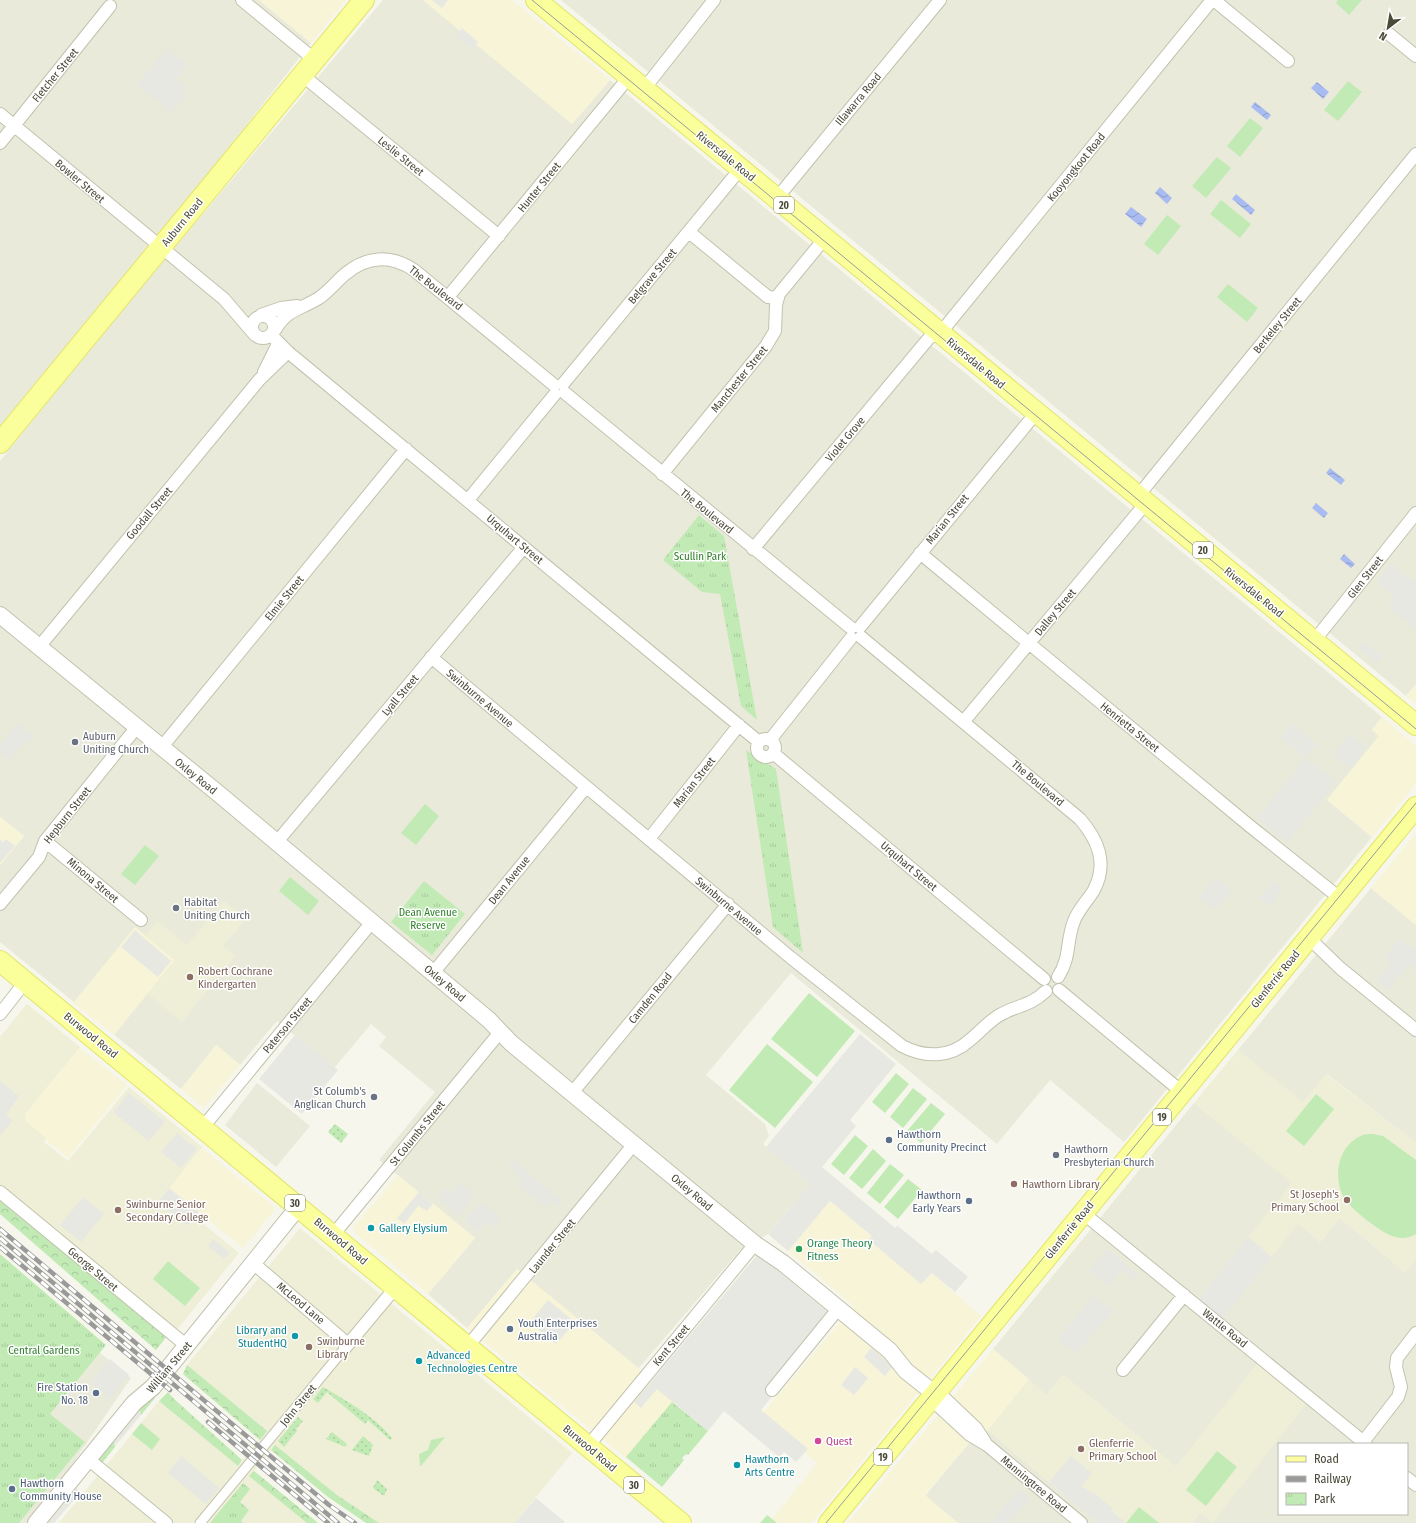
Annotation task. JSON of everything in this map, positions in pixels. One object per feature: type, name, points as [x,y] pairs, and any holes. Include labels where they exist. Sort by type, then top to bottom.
[{"type":"main road","name":"Auburn Road","points":[[0,443],[364,0]]},
{"type":"main road","name":"Riversdale Road","points":[[536,0],[1416,725]]},
{"type":"main road","name":"Glenferrie Road","points":[[829,1523],[1416,807]]},
{"type":"main road","name":"Burwood Road","points":[[0,961],[299,1206],[680,1523]]},
{"type":"street","points":[[242,0],[315,60]]},
{"type":"street","name":"Hunter Street","points":[[448,297],[499,236],[714,0]]},
{"type":"street","name":"Illawarra Road","points":[[776,198],[940,0]]},
{"type":"street","points":[[1213,0],[1288,61]]},
{"type":"street","name":"Kooyongkoot Road","points":[[939,332],[1213,0]]},
{"type":"street","name":"Fletcher Street","points":[[0,143],[110,6]]},
{"type":"street","points":[[1389,34],[1416,56]]},
{"type":"street","name":"Leslie Street","points":[[302,75],[499,236]]},
{"type":"street","name":"Bowler Street","points":[[0,114],[160,248]]},
{"type":"street","name":"Berkeley Street","points":[[1142,499],[1416,154]]},
{"type":"street","name":"Belgrave Street","points":[[468,500],[741,168]]},
{"type":"street","points":[[689,232],[768,296],[777,298],[782,289],[825,238]]},
{"type":"street","points":[[160,248],[224,300],[255,335],[261,338],[275,336],[272,319],[266,315],[259,316],[254,320],[252,326],[255,335]]},
{"type":"street","name":"The Boulevard","points":[[275,336],[285,315],[323,295],[352,269],[368,260],[376,258],[393,260],[409,266],[448,297],[964,721],[1080,819],[1093,834],[1100,852],[1100,870],[1094,889],[1074,920],[1065,966],[1058,977]]},
{"type":"street","name":"Manchester Street","points":[[662,474],[766,346],[775,331],[777,298]]},
{"type":"street","points":[[224,300],[259,316]]},
{"type":"street","name":"The Boulevard","points":[[259,316],[281,308],[308,304]]},
{"type":"street","name":"Violet Grove","points":[[754,549],[929,338],[939,332]]},
{"type":"street","name":"Urquhart Street","points":[[275,336],[288,352],[738,725],[765,741]]},
{"type":"street","name":"Goodall Street","points":[[259,380],[275,336]]},
{"type":"street","name":"Goodall Street","points":[[39,647],[259,380],[288,352]]},
{"type":"street","name":"Marian Street","points":[[765,741],[1036,413]]},
{"type":"street","name":"Elmie Street","points":[[161,748],[406,449]]},
{"type":"street","name":"Dalley Street","points":[[964,721],[1028,644],[1142,499]]},
{"type":"street","name":"Glen Street","points":[[1314,641],[1416,513]]},
{"type":"street","name":"Lyall Street","points":[[276,843],[524,547]]},
{"type":"street","name":"Henrietta Street","points":[[920,553],[1028,644],[1341,899]]},
{"type":"street","name":"Oxley Road","points":[[0,615],[136,728],[219,794],[372,922],[501,1031],[511,1043],[754,1244],[783,1263],[890,1352],[906,1371],[936,1392]]},
{"type":"street","name":"Swinburne Avenue","points":[[431,657],[790,957],[890,1038],[902,1046],[922,1054],[944,1054],[959,1048],[996,1017],[1036,1001],[1046,991]]},
{"type":"street","name":"Marian Street","points":[[649,838],[738,725]]},
{"type":"street","name":"Hepburn Street","points":[[0,904],[39,857],[45,841],[136,728]]},
{"type":"street","points":[[765,741],[775,747],[773,753],[766,757],[760,755],[757,747],[765,741]]},
{"type":"street","name":"Urquhart Street","points":[[773,753],[1044,979]]},
{"type":"street","name":"Dean Avenue","points":[[433,974],[586,787]]},
{"type":"street","name":"Minona Street","points":[[45,841],[141,920]]},
{"type":"street","name":"Camden Road","points":[[572,1093],[728,904]]},
{"type":"street","name":"Paterson Street","points":[[203,1127],[372,922]]},
{"type":"street","points":[[1306,941],[1416,1030]]},
{"type":"street","points":[[1052,974],[1058,977],[1061,985],[1059,990],[1054,993],[1046,991],[1043,987],[1044,979],[1052,974]]},
{"type":"street","points":[[0,1014],[25,982]]},
{"type":"street","points":[[1059,990],[1182,1092]]},
{"type":"street","name":"St Columbs Street","points":[[333,1235],[501,1031]]},
{"type":"street","name":"Launder Street","points":[[468,1346],[634,1144]]},
{"type":"street","name":"George Street","points":[[0,1192],[187,1346]]},
{"type":"street","name":"William Street","points":[[36,1523],[134,1403],[147,1394],[187,1346],[299,1206]]},
{"type":"street","name":"Wattle Road","points":[[1083,1213],[1364,1443]]},
{"type":"street","name":"Kent Street","points":[[588,1446],[754,1244]]},
{"type":"street","name":"McLeod Lane","points":[[253,1263],[347,1346]]},
{"type":"street","name":"John Street","points":[[200,1523],[396,1287]]},
{"type":"street","points":[[1123,1370],[1184,1295]]},
{"type":"street","points":[[772,1390],[838,1309]]},
{"type":"street","points":[[1364,1443],[1398,1397],[1401,1387],[1396,1367],[1397,1358],[1416,1332]]},
{"type":"street","name":"Manningtree Road","points":[[936,1392],[976,1428],[987,1445],[1081,1523]]},
{"type":"street","points":[[88,1459],[166,1523]]},
{"type":"street","points":[[1408,1479],[1416,1485]]},
{"type":"shaded area","points":[[0,0],[259,0],[311,43],[161,233],[0,428]]},
{"type":"shaded area","points":[[259,0],[346,0],[311,43]]},
{"type":"shaded area","points":[[383,0],[423,0],[572,124],[610,80],[1382,717],[1372,730],[1379,736],[1327,800],[1372,837],[1124,1142],[1050,1080],[997,1144],[791,973],[706,1075],[765,1124],[769,1136],[763,1144],[810,1184],[768,1234],[740,1250],[638,1369],[517,1269],[467,1328],[428,1294],[475,1238],[379,1160],[435,1092],[379,1046],[386,1037],[371,1024],[334,1068],[277,1021],[240,1065],[216,1045],[181,1089],[0,942],[0,865],[24,836],[0,817],[0,461],[155,271]]},
{"type":"shaded area","points":[[423,0],[512,0],[610,80],[572,124]]},
{"type":"shaded area","points":[[432,0],[448,0],[442,8]]},
{"type":"shaded area","points":[[561,0],[1416,0],[1416,684],[1406,696]]},
{"type":"shaded area","points":[[462,28],[478,42],[472,48],[456,35]]},
{"type":"shaded area","points":[[167,49],[187,65],[176,79],[185,87],[183,90],[188,94],[171,113],[137,84]]},
{"type":"shaded area","points":[[1391,563],[1416,584],[1416,630],[1388,607],[1395,598],[1376,582]]},
{"type":"shaded area","points":[[1364,641],[1382,656],[1377,663],[1358,647]]},
{"type":"shaded area","points":[[1416,684],[1416,704],[1406,696]]},
{"type":"shaded area","points":[[1382,717],[1416,746],[1416,784],[1372,837],[1327,800],[1379,736],[1372,730]]},
{"type":"shaded area","points":[[18,723],[34,736],[27,745],[23,743],[9,760],[0,753],[0,745]]},
{"type":"shaded area","points":[[1292,724],[1317,744],[1306,758],[1281,738]]},
{"type":"shaded area","points":[[1349,734],[1366,748],[1350,769],[1333,755]]},
{"type":"shaded area","points":[[1306,758],[1336,782],[1287,843],[1257,818]]},
{"type":"shaded area","points":[[0,817],[24,836],[0,865]]},
{"type":"shaded area","points":[[1416,833],[1416,925],[1371,888]]},
{"type":"shaded area","points":[[6,839],[15,846],[0,863],[0,840],[3,842]]},
{"type":"shaded area","points":[[1215,877],[1232,891],[1215,911],[1199,897]]},
{"type":"shaded area","points":[[1273,882],[1283,890],[1270,907],[1259,898]]},
{"type":"shaded area","points":[[1371,888],[1416,925],[1416,1143],[1327,1074],[1303,1103],[1238,1050]]},
{"type":"shaded area","name":"Robert Cochrane Kindergarten","points":[[224,901],[246,919],[223,946],[235,956],[182,1022],[148,994],[175,960],[145,936],[157,921],[187,945]]},
{"type":"shaded area","points":[[135,927],[175,960],[114,1035],[73,1003]]},
{"type":"shaded area","points":[[135,930],[171,961],[158,977],[121,947]]},
{"type":"shaded area","points":[[1400,939],[1416,952],[1416,970],[1409,964],[1388,990],[1377,981],[1391,963],[1384,958]]},
{"type":"shaded area","name":"Swinburne Senior Secondary College","points":[[27,1004],[80,1047],[25,1114],[25,1121],[46,1138],[44,1142],[68,1161],[129,1087],[202,1147],[158,1202],[187,1226],[195,1217],[239,1253],[176,1331],[0,1186],[0,1037]]},
{"type":"shaded area","points":[[860,1034],[896,1064],[850,1120],[856,1126],[822,1167],[895,1228],[898,1226],[932,1254],[936,1250],[968,1277],[955,1292],[932,1273],[921,1284],[869,1240],[872,1236],[830,1201],[788,1251],[768,1234],[810,1184],[766,1147]]},
{"type":"shaded area","points":[[295,1035],[338,1070],[302,1114],[259,1079]]},
{"type":"shaded area","points":[[217,1045],[240,1065],[204,1108],[181,1089]]},
{"type":"shaded area","points":[[79,1048],[127,1085],[68,1158],[21,1119]]},
{"type":"shaded area","name":"St Joseph's Primary School","points":[[1238,1050],[1303,1102],[1326,1074],[1416,1143],[1416,1259],[1405,1272],[1340,1218],[1320,1242],[1298,1223],[1223,1318],[1199,1299],[1292,1183],[1194,1103]]},
{"type":"shaded area","points":[[0,1081],[19,1096],[6,1115],[13,1120],[0,1136]]},
{"type":"shaded area","points":[[257,1083],[310,1126],[276,1167],[225,1125]]},
{"type":"shaded area","points":[[129,1093],[165,1122],[149,1141],[113,1112]]},
{"type":"shaded area","points":[[1194,1103],[1293,1183],[1200,1298],[1223,1317],[1298,1223],[1320,1242],[1340,1218],[1405,1272],[1416,1258],[1416,1523],[1192,1523],[1200,1513],[1213,1522],[1258,1364],[1176,1467],[1063,1375],[1046,1395],[993,1349]]},
{"type":"shaded area","points":[[177,1133],[197,1149],[181,1168],[161,1152]]},
{"type":"shaded area","points":[[202,1148],[274,1207],[274,1211],[243,1248],[169,1188]]},
{"type":"shaded area","points":[[513,1160],[562,1200],[557,1207],[551,1202],[546,1208],[516,1183],[521,1177],[508,1167]]},
{"type":"shaded area","points":[[398,1175],[475,1238],[428,1294],[354,1232],[353,1228]]},
{"type":"shaded area","points":[[460,1182],[475,1195],[458,1216],[437,1198],[446,1188],[451,1192]]},
{"type":"shaded area","points":[[810,1184],[872,1236],[869,1240],[921,1283],[932,1273],[981,1316],[811,1523],[769,1523],[817,1463],[760,1416],[854,1306],[768,1234]]},
{"type":"shaded area","points":[[169,1188],[199,1212],[187,1226],[158,1202]]},
{"type":"shaded area","points":[[419,1192],[433,1204],[427,1211],[418,1206],[404,1224],[397,1218]]},
{"type":"shaded area","points":[[83,1197],[104,1214],[81,1242],[60,1225]]},
{"type":"shaded area","points":[[481,1201],[501,1218],[493,1227],[487,1222],[479,1232],[465,1221]]},
{"type":"shaded area","points":[[300,1228],[572,1453],[515,1523],[379,1523],[337,1495],[275,1445],[250,1476],[307,1523],[59,1523],[159,1401],[238,1466],[266,1431],[187,1365]]},
{"type":"shaded area","points":[[1248,1237],[1272,1257],[1223,1318],[1199,1299]]},
{"type":"shaded area","points":[[213,1239],[230,1253],[224,1259],[208,1246]]},
{"type":"shaded area","points":[[1107,1249],[1138,1275],[1134,1280],[1122,1270],[1107,1288],[1105,1286],[1106,1284],[1092,1272],[1090,1274],[1088,1272]]},
{"type":"shaded area","points":[[758,1254],[836,1319],[761,1410],[808,1449],[796,1462],[784,1452],[779,1457],[724,1411],[708,1431],[657,1389],[641,1408],[634,1402]]},
{"type":"shaded area","points":[[517,1269],[678,1400],[628,1460],[467,1328]]},
{"type":"shaded area","name":"Central Gardens","points":[[0,1271],[131,1378],[32,1523],[0,1523]]},
{"type":"shaded area","points":[[1094,1295],[1113,1311],[1076,1354],[1058,1339]]},
{"type":"shaded area","points":[[548,1300],[575,1322],[556,1344],[530,1322]]},
{"type":"shaded area","points":[[871,1348],[893,1366],[885,1376],[864,1357]]},
{"type":"shaded area","points":[[993,1349],[1029,1379],[988,1430],[970,1442],[925,1495],[958,1523],[848,1523]]},
{"type":"shaded area","points":[[110,1359],[129,1375],[110,1398],[91,1383]]},
{"type":"shaded area","name":"Glenferrie Primary School","points":[[1257,1364],[1306,1404],[1213,1522],[1200,1513],[1192,1523],[1098,1523],[988,1430],[1029,1379],[1046,1395],[1063,1375],[1176,1467]]},
{"type":"shaded area","points":[[855,1367],[868,1378],[854,1395],[841,1385]]},
{"type":"shaded area","points":[[139,1408],[141,1415],[115,1446],[113,1439]]},
{"type":"shaded area","points":[[988,1430],[1098,1523],[958,1523],[925,1496],[970,1442]]},
{"type":"shaded area","points":[[181,1456],[219,1488],[206,1504],[168,1473]]},
{"type":"shaded area","points":[[1071,1456],[1092,1473],[1082,1486],[1091,1493],[1093,1492],[1113,1509],[1111,1511],[1124,1521],[1122,1523],[1098,1523],[1049,1482]]},
{"type":"shaded area","points":[[75,1483],[79,1494],[54,1523],[42,1523]]},
{"type":"shaded area","points":[[1019,1489],[1030,1498],[1009,1523],[991,1523]]},
{"type":"shaded area","points":[[536,1498],[565,1522],[515,1523]]},
{"type":"green space","points":[[1338,0],[1362,0],[1349,15],[1336,3]]},
{"type":"green space","points":[[1348,81],[1362,92],[1338,121],[1324,110]]},
{"type":"green space","points":[[1250,118],[1263,128],[1240,157],[1227,146]]},
{"type":"green space","points":[[1217,157],[1231,168],[1206,198],[1192,186]]},
{"type":"green space","points":[[1221,200],[1251,224],[1240,238],[1210,214]]},
{"type":"green space","points":[[1167,215],[1181,226],[1158,255],[1144,244]]},
{"type":"green space","points":[[1228,284],[1258,308],[1247,322],[1217,297]]},
{"type":"green space","name":"Scullin Park","points":[[699,515],[724,536],[757,720],[741,706],[720,594],[702,592],[663,560]]},
{"type":"green space","points":[[746,750],[776,769],[803,953],[773,927]]},
{"type":"green space","points":[[425,804],[439,816],[416,845],[401,833]]},
{"type":"green space","points":[[145,845],[159,856],[135,885],[121,874]]},
{"type":"green space","points":[[290,877],[319,901],[308,915],[279,891]]},
{"type":"green space","name":"Dean Avenue Reserve","points":[[424,881],[465,914],[432,955],[391,922]]},
{"type":"green space","points":[[809,993],[855,1031],[817,1077],[771,1039]]},
{"type":"green space","points":[[767,1044],[813,1082],[775,1128],[729,1090]]},
{"type":"green space","points":[[896,1073],[909,1084],[885,1113],[872,1102]]},
{"type":"green space","points":[[913,1088],[927,1099],[903,1128],[890,1117]]},
{"type":"green space","points":[[1316,1094],[1334,1109],[1304,1146],[1286,1131]]},
{"type":"green space","points":[[931,1103],[945,1114],[921,1143],[907,1131]]},
{"type":"green space","points":[[335,1124],[348,1134],[341,1143],[328,1132]]},
{"type":"green space","points":[[1373,1134],[1383,1136],[1416,1160],[1416,1234],[1404,1238],[1390,1235],[1359,1214],[1343,1196],[1338,1180],[1338,1171],[1343,1154],[1353,1141],[1364,1135]]},
{"type":"green space","points":[[855,1135],[868,1146],[844,1175],[831,1164]]},
{"type":"green space","points":[[873,1149],[886,1161],[862,1189],[849,1178]]},
{"type":"green space","points":[[890,1164],[904,1175],[880,1204],[867,1193]]},
{"type":"green space","points":[[908,1179],[922,1190],[898,1219],[884,1207]]},
{"type":"green space","points":[[0,1195],[168,1335],[156,1350],[0,1214]]},
{"type":"green space","name":"Central Gardens","points":[[0,1254],[106,1345],[50,1414],[85,1442],[19,1523],[0,1523]]},
{"type":"green space","points":[[168,1261],[200,1288],[185,1306],[153,1279]]},
{"type":"green space","points":[[187,1365],[267,1431],[260,1440],[183,1374]]},
{"type":"green space","points":[[323,1387],[377,1422],[392,1438],[390,1440],[368,1420],[365,1424],[327,1392],[318,1403],[313,1399]]},
{"type":"green space","points":[[168,1392],[242,1460],[238,1466],[159,1401]]},
{"type":"green space","points":[[155,1396],[155,1398],[141,1415],[139,1407]]},
{"type":"green space","points":[[672,1402],[708,1431],[688,1455],[686,1454],[682,1458],[684,1460],[662,1487],[626,1457]]},
{"type":"green space","points":[[298,1417],[303,1421],[284,1447],[278,1441]]},
{"type":"green space","points":[[141,1423],[160,1439],[152,1450],[132,1434]]},
{"type":"green space","points":[[332,1432],[347,1444],[346,1447],[326,1439]]},
{"type":"green space","points":[[363,1436],[373,1445],[369,1456],[352,1450]]},
{"type":"green space","points":[[445,1437],[421,1466],[419,1454],[428,1450],[431,1440]]},
{"type":"green space","points":[[113,1439],[115,1447],[101,1464],[98,1459]]},
{"type":"green space","points":[[275,1445],[337,1495],[379,1523],[366,1523],[328,1497],[271,1450]]},
{"type":"green space","points":[[1217,1451],[1237,1467],[1206,1506],[1186,1490]]},
{"type":"green space","points":[[254,1471],[317,1523],[307,1523],[249,1476]]},
{"type":"green space","points":[[377,1480],[387,1489],[384,1496],[373,1488]]},
{"type":"green space","points":[[243,1483],[250,1489],[240,1502],[249,1510],[241,1521],[243,1523],[210,1523]]},
{"type":"green space","points":[[1139,1507],[1159,1523],[1126,1523]]},
{"type":"green space","points":[[767,1515],[777,1523],[760,1523]]},
{"type":"water","points":[[1317,82],[1329,92],[1323,99],[1311,88]]},
{"type":"water","points":[[1255,102],[1271,115],[1267,120],[1251,107]]},
{"type":"water","points":[[1160,187],[1172,198],[1167,204],[1155,193]]},
{"type":"water","points":[[1236,194],[1255,210],[1251,215],[1232,199]]},
{"type":"water","points":[[1131,207],[1147,219],[1141,227],[1125,214]]},
{"type":"water","points":[[1330,468],[1345,480],[1341,485],[1326,473]]},
{"type":"water","points":[[1316,503],[1328,513],[1324,518],[1312,508]]},
{"type":"water","points":[[1344,554],[1355,564],[1351,568],[1340,559]]},
{"type":"tram line","points":[[532,0],[1416,729]]},
{"type":"tram line","points":[[826,1523],[1416,803]]},
{"type":"railway","points":[[0,1229],[329,1505],[355,1523]]},
{"type":"railway","points":[[0,1238],[338,1523]]},
{"type":"railway","points":[[0,1247],[170,1390]]},
{"type":"railway","points":[[208,1422],[328,1523]]},
{"type":"place","name":"Auburn Uniting Church","points":[[75,742]]},
{"type":"place","name":"Habitat Uniting Church","points":[[176,908]]},
{"type":"place","name":"Robert Cochrane Kindergarten","points":[[190,977]]},
{"type":"place","name":"St Columb's Anglican Church","points":[[374,1097]]},
{"type":"place","name":"Hawthorn Community Precinct","points":[[889,1140]]},
{"type":"place","name":"Hawthorn Presbyterian Church","points":[[1056,1155]]},
{"type":"place","name":"Hawthorn Library","points":[[1014,1184]]},
{"type":"place","name":"St Joseph's Primary School","points":[[1347,1200]]},
{"type":"place","name":"Hawthorn Early Years","points":[[969,1201]]},
{"type":"place","name":"Swinburne Senior Secondary College","points":[[118,1210]]},
{"type":"place","name":"Gallery Elysium","points":[[371,1228]]},
{"type":"place","name":"Orange Theory Fitness","points":[[799,1249]]},
{"type":"place","name":"Youth Enterprises Australia","points":[[510,1329]]},
{"type":"place","name":"Library and StudentHQ","points":[[295,1336]]},
{"type":"place","name":"Swinburne Library","points":[[309,1347]]},
{"type":"place","name":"Advanced Technologies Centre","points":[[419,1361]]},
{"type":"place","name":"Fire Station No. 18","points":[[96,1393]]},
{"type":"place","name":"Quest","points":[[818,1441]]},
{"type":"place","name":"Glenferrie Primary School","points":[[1081,1449]]},
{"type":"place","name":"Hawthorn Arts Centre","points":[[737,1465]]},
{"type":"place","name":"Hawthorn Community House","points":[[12,1489]]}]
